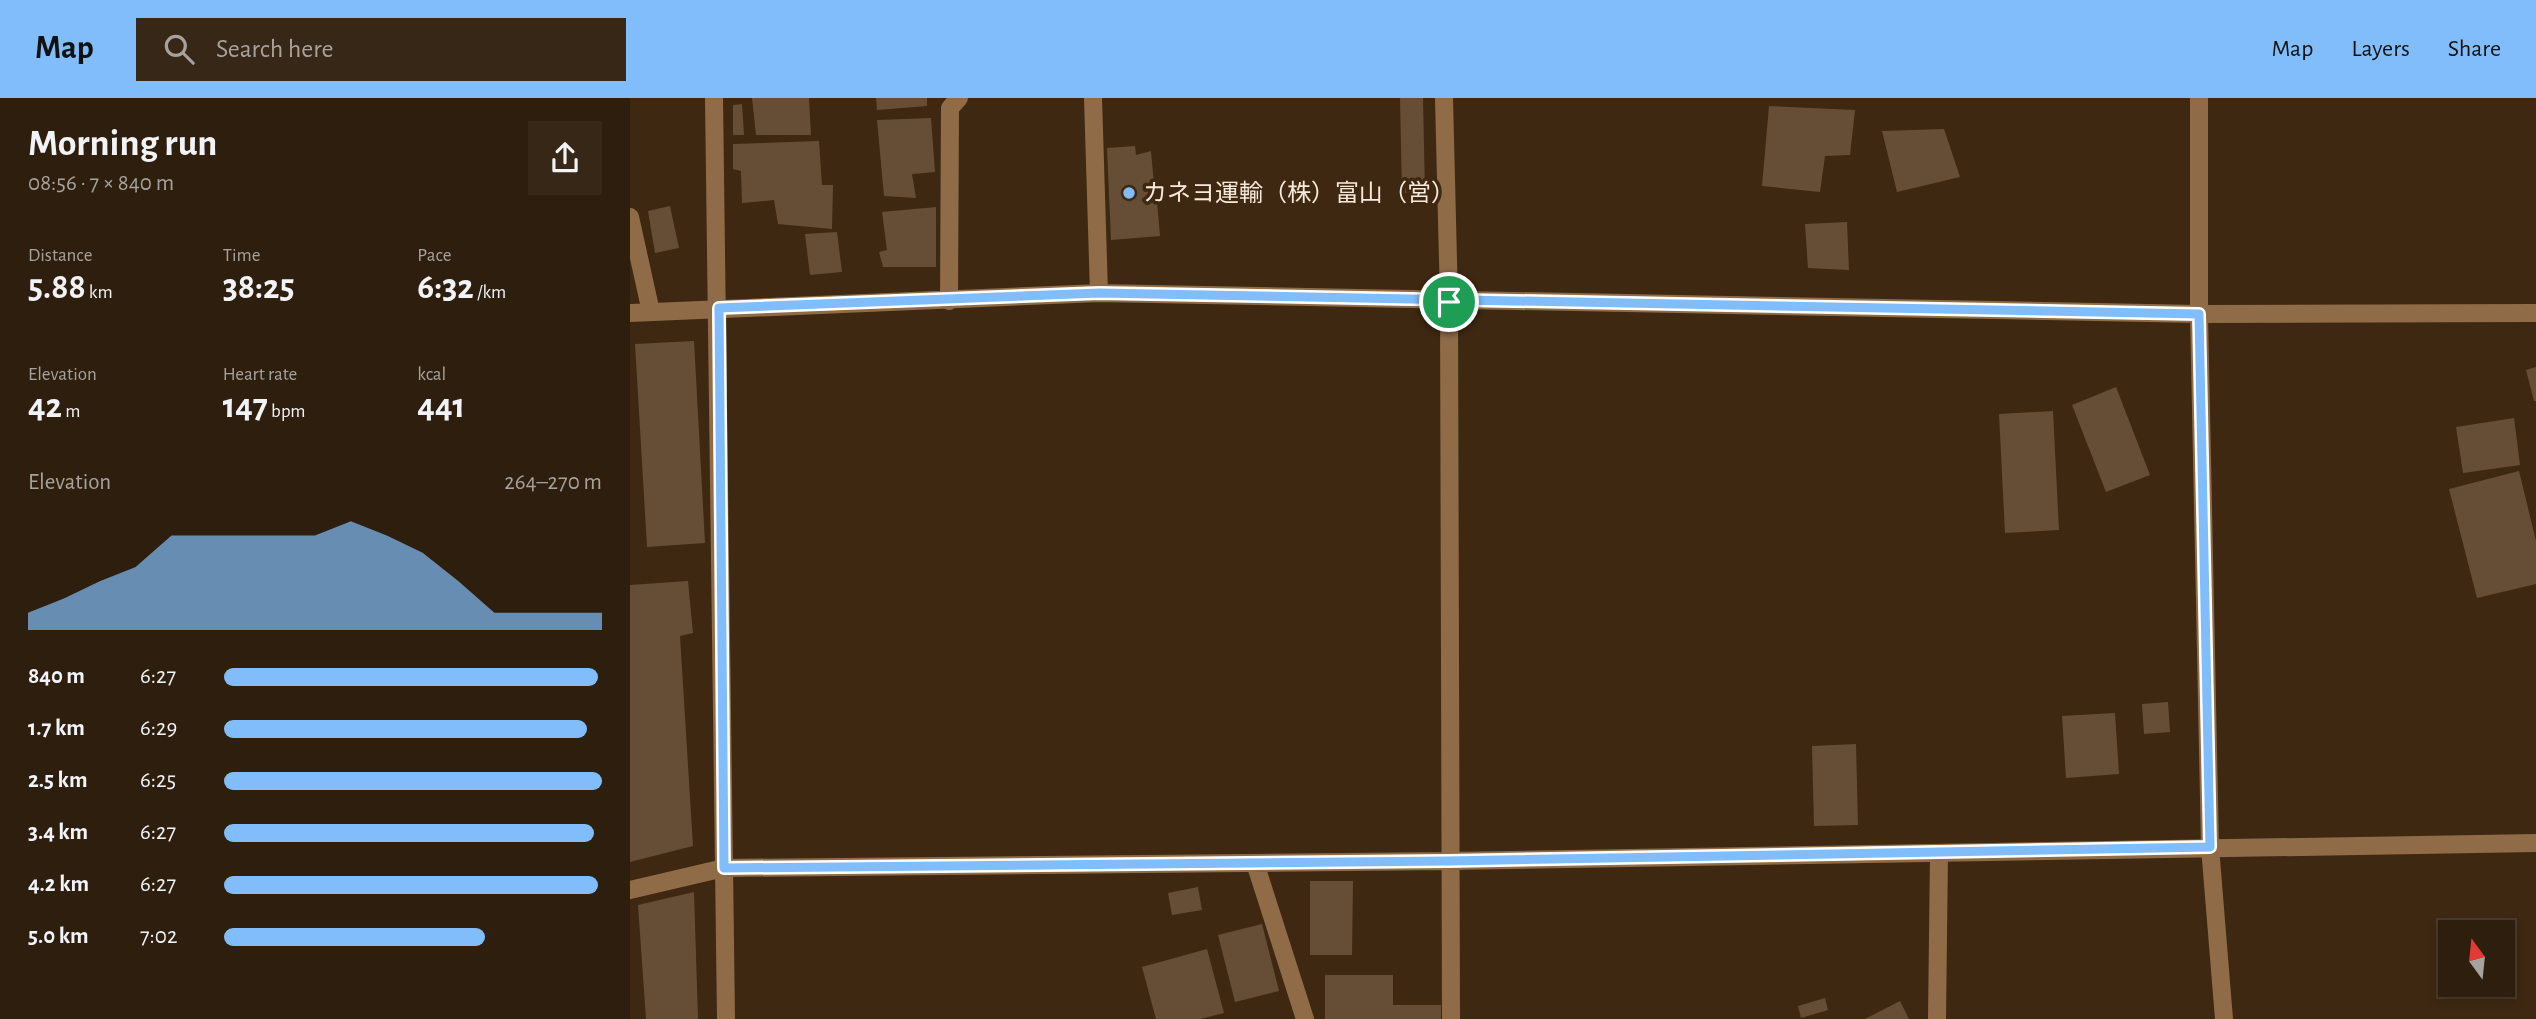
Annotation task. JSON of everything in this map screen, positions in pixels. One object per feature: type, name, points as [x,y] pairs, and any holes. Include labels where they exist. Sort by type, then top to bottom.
[{"type":"street","points":[[714,98],[719,308],[726,1019]]},
{"type":"street","points":[[949,300],[950,108],[959,98]]},
{"type":"street","points":[[1093,98],[1099,293]]},
{"type":"street","points":[[1444,98],[1449,302],[1448,861],[1451,1019]]},
{"type":"street","points":[[2199,98],[2199,314],[2210,847],[2224,1019]]},
{"type":"street","points":[[630,217],[651,312]]},
{"type":"street","points":[[630,313],[1099,293],[1449,302],[2199,314],[2536,313]]},
{"type":"street","points":[[630,890],[724,868],[1448,861],[2536,843]]},
{"type":"street","points":[[1937,1019],[1939,853]]},
{"type":"street","points":[[1255,863],[1305,1019]]},
{"type":"building","points":[[752,98],[809,98],[811,135],[756,135]]},
{"type":"building","points":[[876,98],[927,98],[927,106],[877,110]]},
{"type":"building","points":[[1400,98],[1423,98],[1425,192],[1402,193]]},
{"type":"building","points":[[742,104],[744,135],[733,135],[733,105]]},
{"type":"building","points":[[1769,106],[1855,110],[1850,155],[1825,156],[1820,192],[1762,186]]},
{"type":"building","points":[[931,118],[935,172],[912,174],[916,198],[884,196],[877,120]]},
{"type":"building","points":[[1944,129],[1960,177],[1897,192],[1882,131]]},
{"type":"building","points":[[819,141],[822,185],[833,185],[832,229],[778,224],[774,200],[742,203],[741,171],[733,169],[733,144]]},
{"type":"building","name":"カネヨ運輸（株）富山（営）","points":[[1135,146],[1136,155],[1151,151],[1154,184],[1148,185],[1148,201],[1157,202],[1160,236],[1111,240],[1107,148]]},
{"type":"building","points":[[670,206],[679,248],[655,253],[648,211]]},
{"type":"building","points":[[936,207],[936,267],[883,267],[879,252],[887,250],[882,212]]},
{"type":"building","points":[[1847,222],[1849,270],[1808,268],[1805,224]]},
{"type":"building","points":[[837,232],[842,272],[810,275],[805,234]]},
{"type":"building","points":[[694,341],[705,543],[647,547],[635,344]]},
{"type":"building","points":[[2536,367],[2536,401],[2534,401],[2526,370]]},
{"type":"building","points":[[2116,387],[2150,475],[2106,492],[2072,405]]},
{"type":"building","points":[[2053,411],[2059,530],[2005,533],[1999,414]]},
{"type":"building","points":[[2514,418],[2520,465],[2463,473],[2456,427]]},
{"type":"building","points":[[2519,471],[2536,541],[2536,584],[2477,598],[2449,489]]},
{"type":"building","points":[[688,581],[693,633],[680,636],[693,846],[630,862],[630,585]]},
{"type":"building","points":[[2168,702],[2170,732],[2144,734],[2142,704]]},
{"type":"building","points":[[2115,713],[2119,774],[2066,778],[2062,716]]},
{"type":"building","points":[[1856,744],[1858,825],[1814,826],[1812,746]]},
{"type":"building","points":[[1310,881],[1353,881],[1352,955],[1310,955]]},
{"type":"building","points":[[1198,887],[1202,910],[1172,915],[1168,893]]},
{"type":"building","points":[[694,892],[698,1019],[646,1019],[638,905]]},
{"type":"building","points":[[1262,924],[1279,991],[1235,1002],[1218,935]]},
{"type":"building","points":[[1207,949],[1224,1013],[1200,1019],[1156,1019],[1142,967]]},
{"type":"building","points":[[1325,975],[1393,975],[1393,1005],[1441,1005],[1441,1019],[1325,1019]]},
{"type":"building","points":[[1825,998],[1828,1010],[1801,1018],[1798,1006]]},
{"type":"building","points":[[1900,1001],[1909,1019],[1865,1019]]},
{"type":"place","name":"カネヨ運輸（株）富山（営）","points":[[1129,193]]},
{"type":"route","points":[[1099,293],[1449,302],[2199,314],[2210,847],[1448,861],[724,868],[719,308],[1099,293]]}]
